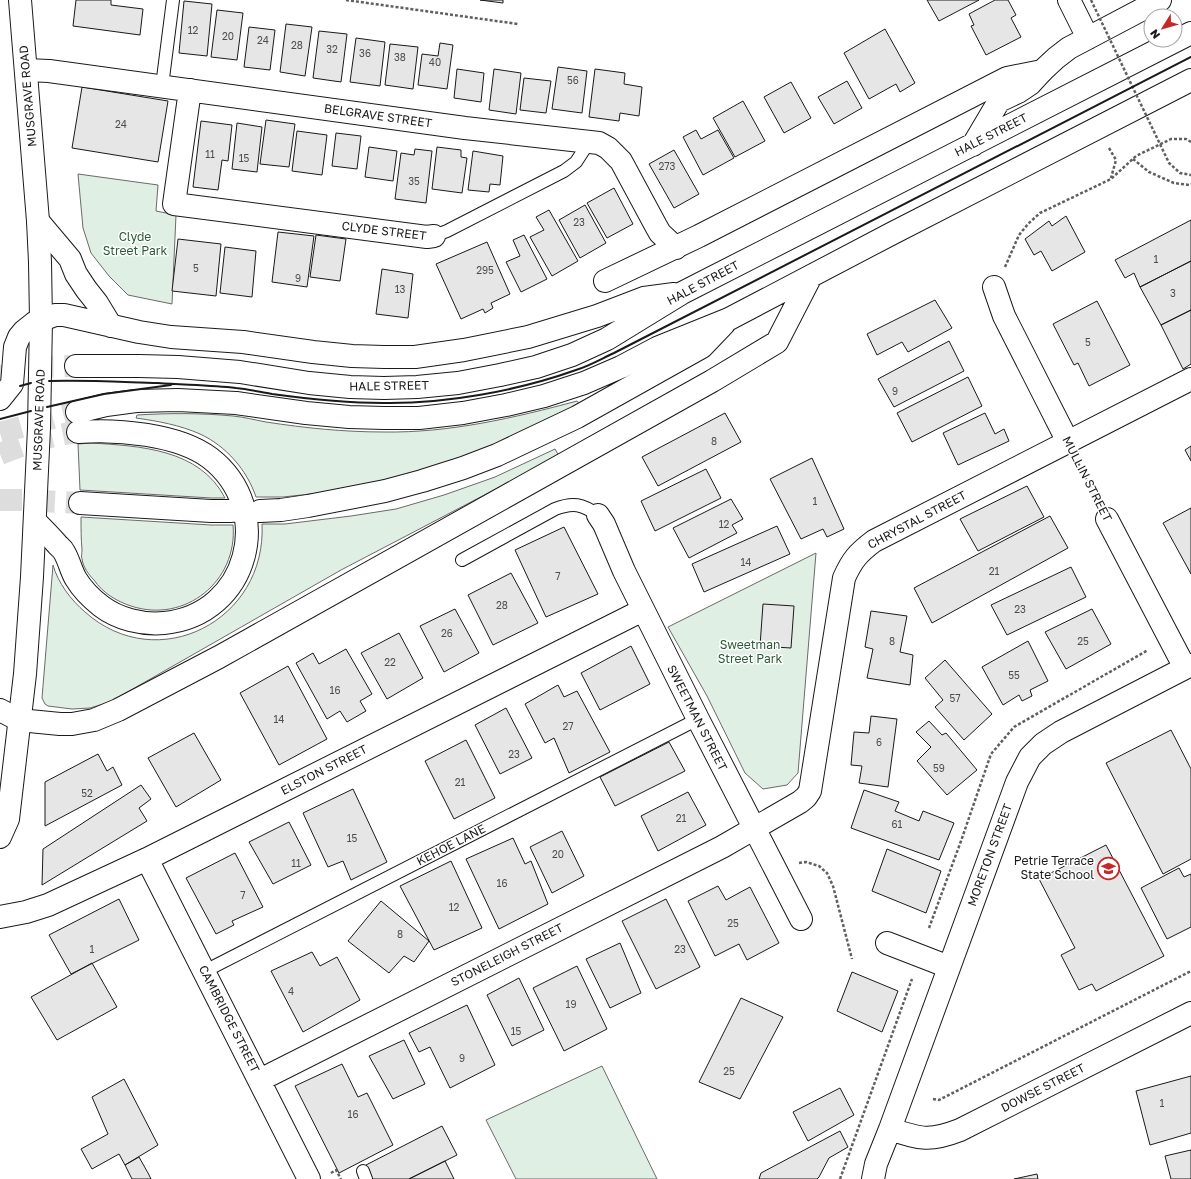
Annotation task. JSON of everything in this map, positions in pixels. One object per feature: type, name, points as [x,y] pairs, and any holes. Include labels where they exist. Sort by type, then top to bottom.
[{"type":"main road","name":"MUSGRAVE ROAD","points":[[0,837],[8,818],[9,715],[25,674],[35,520],[42,320],[38,221],[20,0]]},
{"type":"main road","points":[[1069,0],[1088,38]]},
{"type":"main road","points":[[973,145],[999,101],[1018,92],[1030,84],[1056,58],[1069,48],[1160,0]]},
{"type":"main road","name":"HALE STREET","points":[[76,366],[178,367],[240,372],[309,383],[350,387],[384,388],[417,387],[458,382],[536,367],[572,355],[607,339],[682,293],[1191,33]]},
{"type":"main road","name":"BELGRAVE STREET","points":[[26,70],[49,71],[465,128],[599,143],[608,148],[622,161],[656,226],[676,248]]},
{"type":"main road","points":[[605,281],[676,248],[1007,78],[1042,71]]},
{"type":"main road","points":[[35,520],[64,551],[77,580],[101,607],[118,616],[137,622],[154,624],[172,622],[189,617],[204,611],[218,600],[230,586],[239,571],[245,554],[247,536],[246,518],[241,500],[233,484],[223,470],[209,458],[193,448],[149,435],[96,431],[78,422],[106,405],[136,401],[178,400],[236,403],[306,413],[349,417],[419,418],[463,413],[544,396],[584,383],[621,367],[657,348],[729,319],[1191,80]]},
{"type":"main road","name":"CLYDE STREET","points":[[190,90],[174,204],[427,237],[434,236]]},
{"type":"main road","points":[[38,221],[70,260],[76,274],[97,303],[111,326]]},
{"type":"main road","points":[[9,715],[60,724],[72,724],[94,720],[118,710],[219,657],[712,381],[776,342],[811,276]]},
{"type":"main road","name":"MULLIN STREET","points":[[994,287],[1004,316],[1068,442]]},
{"type":"main road","points":[[0,399],[12,384],[15,347],[19,337],[34,323],[55,315],[64,315],[139,332],[171,337],[243,342],[352,356],[415,357],[464,350],[528,338],[596,316],[644,298],[682,293]]},
{"type":"main road","points":[[260,511],[308,506],[385,491],[463,468],[497,455],[577,417],[702,347],[729,319]]},
{"type":"main road","name":"CHRYSTAL STREET","points":[[754,829],[800,802],[810,791],[844,578],[851,562],[861,550],[874,540],[1191,379]]},
{"type":"main road","points":[[80,503],[211,512],[230,511]]},
{"type":"main road","name":"SWEETMAN STREET","points":[[598,515],[604,524],[643,610],[801,918]]},
{"type":"main road","name":"MULLIN STREET","points":[[1107,519],[1188,667]]},
{"type":"main road","name":"ELSTON STREET","points":[[0,917],[26,912],[48,905],[147,859],[643,610]]},
{"type":"main road","name":"MORETON STREET","points":[[872,1179],[876,1164],[1016,782],[1030,757],[1043,744],[1061,732],[1188,667]]},
{"type":"main road","name":"STONELEIGH STREET","points":[[260,1080],[708,854],[754,829]]},
{"type":"main road","name":"CAMBRIDGE STREET","points":[[147,859],[260,1080],[320,1176]]},
{"type":"main road","points":[[887,943],[949,967]]},
{"type":"main road","name":"DOWSE STREET","points":[[890,1129],[908,1135],[928,1139],[937,1138],[953,1132],[975,1123],[1191,1013]]},
{"type":"lane","points":[[162,86],[173,0]]},
{"type":"lane","name":"CLYDE STREET","points":[[434,236],[447,231],[564,171],[576,162],[589,142]]},
{"type":"lane","points":[[462,560],[555,509],[566,505],[579,505],[590,509],[598,515]]},
{"type":"lane","name":"KEHOE LANE","points":[[205,972],[698,719]]},
{"type":"path","points":[[346,0],[518,24]]},
{"type":"path","points":[[1091,0],[1169,163],[1180,173],[1191,175]]},
{"type":"path","points":[[994,287],[1010,257],[1019,235],[1040,213],[1111,179],[1136,156],[1171,139],[1186,138],[1191,142]]},
{"type":"path","points":[[1109,148],[1116,160],[1111,179]]},
{"type":"path","points":[[1133,159],[1149,172],[1174,183],[1191,184]]},
{"type":"path","name":"MULLIN STREET","points":[[1068,442],[1107,519]]},
{"type":"path","points":[[778,874],[802,862],[819,866],[827,873],[833,886],[852,959]]},
{"type":"path","points":[[933,1099],[939,1100],[1191,972]]},
{"type":"path","points":[[840,1179],[912,979]]},
{"type":"path","points":[[320,1176],[336,1170],[341,1179]]},
{"type":"green space","name":"Clyde Street Park","points":[[78,174],[158,185],[156,211],[176,215],[172,304],[128,295],[109,276],[91,253],[83,228]]},
{"type":"green space","points":[[577,401],[580,405],[548,422],[435,469],[347,490],[283,497],[256,497],[241,468],[227,452],[210,439],[176,426],[136,418],[137,415],[149,414],[209,414],[237,416],[266,422],[325,429],[369,432],[408,432],[457,427],[505,419]]},
{"type":"green space","points":[[91,443],[148,449],[167,453],[185,460],[200,469],[214,482],[225,498],[80,490],[78,444]]},
{"type":"green space","points":[[555,449],[559,456],[341,570],[110,702],[90,708],[72,709],[48,706],[42,698],[53,565],[62,585],[75,602],[85,612],[114,631],[144,639],[174,638],[203,628],[227,611],[247,587],[259,558],[262,524],[285,524],[396,509],[444,495],[495,477]]},
{"type":"green space","points":[[81,517],[233,525],[232,545],[227,564],[217,580],[204,593],[188,603],[170,609],[151,610],[120,602],[101,589],[88,573],[82,557]]},
{"type":"green space","name":"Sweetman Street Park","points":[[816,553],[798,773],[787,785],[763,789],[745,773],[707,696],[668,627]]},
{"type":"green space","points":[[602,1066],[657,1179],[516,1179],[486,1120]]},
{"type":"building","points":[[76,0],[111,0],[111,5],[143,9],[140,35],[73,26]]},
{"type":"building","points":[[480,0],[503,0],[503,3]]},
{"type":"building","points":[[927,0],[979,0],[939,21]]},
{"type":"building","points":[[995,0],[1008,0],[1016,15],[1011,18],[1021,37],[986,55],[971,26],[974,25],[969,14]]},
{"type":"building","points":[[184,1],[212,4],[207,56],[179,53]]},
{"type":"building","points":[[217,10],[243,13],[237,60],[211,57]]},
{"type":"building","points":[[286,24],[312,27],[305,76],[280,72]]},
{"type":"building","points":[[249,27],[275,30],[270,70],[244,67]]},
{"type":"building","points":[[885,29],[915,83],[900,92],[896,84],[869,99],[844,53]]},
{"type":"building","points":[[319,31],[347,34],[341,82],[313,78]]},
{"type":"building","points":[[356,38],[385,42],[380,86],[350,82]]},
{"type":"building","points":[[440,43],[453,45],[447,89],[418,85],[422,54],[438,56]]},
{"type":"building","points":[[390,44],[418,47],[413,89],[385,85]]},
{"type":"building","points":[[558,67],[587,71],[582,113],[552,109]]},
{"type":"building","points":[[457,69],[484,73],[481,102],[454,98]]},
{"type":"building","points":[[494,69],[521,73],[516,114],[489,110]]},
{"type":"building","points":[[595,69],[625,73],[624,84],[642,87],[639,116],[620,113],[619,121],[589,117]]},
{"type":"building","points":[[524,78],[551,81],[546,113],[520,110]]},
{"type":"building","points":[[847,81],[862,108],[834,124],[818,97]]},
{"type":"building","points":[[791,82],[811,118],[784,133],[764,97]]},
{"type":"building","points":[[82,87],[168,101],[158,162],[72,148]]},
{"type":"building","points":[[743,101],[765,141],[735,157],[713,118]]},
{"type":"building","points":[[266,120],[295,124],[289,167],[260,164]]},
{"type":"building","points":[[201,121],[232,125],[228,161],[222,160],[218,190],[193,187]]},
{"type":"building","points":[[237,123],[262,127],[257,172],[232,169]]},
{"type":"building","points":[[696,130],[701,139],[718,130],[734,158],[703,175],[683,137]]},
{"type":"building","points":[[297,131],[327,135],[322,175],[292,171]]},
{"type":"building","points":[[336,133],[361,136],[357,169],[332,166]]},
{"type":"building","points":[[369,147],[397,151],[393,181],[365,177]]},
{"type":"building","points":[[437,147],[461,150],[461,157],[467,158],[462,193],[432,189]]},
{"type":"building","points":[[415,149],[432,151],[426,203],[395,199],[401,153],[414,155]]},
{"type":"building","points":[[674,150],[699,194],[674,208],[649,164]]},
{"type":"building","points":[[473,151],[503,156],[500,185],[490,184],[489,192],[468,190]]},
{"type":"building","points":[[614,188],[633,224],[607,238],[587,203]]},
{"type":"building","points":[[585,205],[606,243],[580,258],[559,220]]},
{"type":"building","points":[[549,210],[578,261],[552,276],[530,237],[544,230],[536,217]]},
{"type":"building","points":[[1066,216],[1085,252],[1052,271],[1041,251],[1034,255],[1025,239],[1049,221],[1052,226]]},
{"type":"building","points":[[1191,220],[1191,261],[1140,287],[1134,273],[1125,278],[1115,260]]},
{"type":"building","points":[[278,232],[314,236],[307,287],[272,282]]},
{"type":"building","points":[[316,235],[346,239],[340,281],[310,277]]},
{"type":"building","points":[[524,235],[547,279],[521,292],[506,262],[520,256],[513,240]]},
{"type":"building","points":[[178,239],[221,244],[216,296],[172,291]]},
{"type":"building","points":[[487,242],[510,294],[491,303],[493,308],[485,313],[483,309],[461,319],[436,264]]},
{"type":"building","points":[[225,247],[256,251],[252,297],[220,293]]},
{"type":"building","points":[[1191,261],[1191,310],[1161,325],[1140,287]]},
{"type":"building","points":[[382,269],[413,274],[408,318],[376,314]]},
{"type":"building","points":[[935,300],[952,328],[908,352],[902,342],[877,355],[867,334]]},
{"type":"building","points":[[1097,301],[1130,365],[1089,386],[1078,363],[1074,365],[1053,324]]},
{"type":"building","points":[[1191,310],[1191,364],[1183,369],[1161,325]]},
{"type":"building","points":[[949,341],[964,371],[894,407],[878,379]]},
{"type":"building","points":[[968,377],[982,406],[912,442],[897,413]]},
{"type":"building","points":[[725,413],[741,442],[658,486],[642,457]]},
{"type":"building","points":[[985,413],[995,434],[1004,429],[1009,441],[958,465],[943,433]]},
{"type":"building","points":[[1191,446],[1191,461],[1185,450]]},
{"type":"building","points":[[812,458],[844,529],[827,537],[823,529],[801,539],[770,479]]},
{"type":"building","points":[[706,469],[721,498],[655,531],[641,501]]},
{"type":"building","points":[[1027,486],[1044,517],[978,551],[960,519]]},
{"type":"building","points":[[731,499],[743,519],[732,525],[737,533],[689,558],[673,528]]},
{"type":"building","points":[[1191,508],[1191,574],[1163,523]]},
{"type":"building","points":[[1050,516],[1068,548],[932,623],[914,588]]},
{"type":"building","points":[[777,526],[790,554],[704,592],[692,564]]},
{"type":"building","points":[[564,527],[598,594],[546,617],[515,550]]},
{"type":"building","points":[[1071,567],[1086,597],[1007,635],[991,605]]},
{"type":"building","points":[[511,573],[538,623],[493,645],[468,595]]},
{"type":"building","points":[[763,604],[794,606],[791,648],[760,646]]},
{"type":"building","points":[[455,609],[479,653],[444,672],[420,626]]},
{"type":"building","points":[[1092,609],[1111,644],[1066,669],[1045,632]]},
{"type":"building","points":[[871,611],[907,616],[900,652],[913,655],[910,685],[867,678],[873,649],[865,647]]},
{"type":"building","points":[[399,633],[423,678],[387,699],[361,653]]},
{"type":"building","points":[[1028,641],[1048,681],[1030,690],[1032,696],[1022,701],[1019,695],[1003,705],[982,667]]},
{"type":"building","points":[[631,646],[650,684],[600,710],[581,673]]},
{"type":"building","points":[[346,649],[372,694],[360,701],[366,711],[347,722],[340,711],[327,719],[296,663],[313,653],[319,664]]},
{"type":"building","points":[[945,660],[992,714],[964,740],[935,707],[943,700],[925,678]]},
{"type":"building","points":[[288,666],[327,739],[279,765],[240,693]]},
{"type":"building","points":[[558,685],[564,697],[577,691],[610,752],[569,773],[554,738],[545,743],[525,704]]},
{"type":"building","points":[[506,708],[532,758],[500,774],[475,725]]},
{"type":"building","points":[[871,716],[897,719],[888,787],[859,783],[862,766],[851,765],[854,732],[869,733]]},
{"type":"building","points":[[929,721],[942,735],[946,733],[977,770],[947,795],[917,761],[931,747],[916,732]]},
{"type":"building","points":[[1171,730],[1191,769],[1191,859],[1163,874],[1106,763]]},
{"type":"building","points":[[194,733],[221,780],[176,807],[148,758]]},
{"type":"building","points":[[466,740],[495,798],[454,819],[425,761]]},
{"type":"building","points":[[669,742],[685,771],[615,806],[600,777]]},
{"type":"building","points":[[98,754],[107,771],[113,767],[122,785],[45,826],[45,782]]},
{"type":"building","points":[[141,785],[151,799],[139,808],[147,821],[42,885],[43,849]]},
{"type":"building","points":[[353,789],[387,862],[351,880],[343,861],[328,867],[303,813]]},
{"type":"building","points":[[864,790],[899,802],[895,811],[919,821],[923,811],[954,823],[939,860],[851,828]]},
{"type":"building","points":[[688,792],[706,825],[658,851],[641,816]]},
{"type":"building","points":[[289,822],[311,865],[273,884],[249,842]]},
{"type":"building","points":[[562,831],[584,876],[552,893],[530,847]]},
{"type":"building","points":[[513,838],[525,864],[531,861],[548,904],[499,929],[466,859]]},
{"type":"building","points":[[1106,845],[1164,956],[1096,991],[1092,984],[1079,990],[1061,955],[1075,948],[1039,879]]},
{"type":"building","points":[[887,849],[941,871],[926,913],[872,891]]},
{"type":"building","points":[[235,853],[263,907],[232,921],[234,925],[216,934],[186,878]]},
{"type":"building","points":[[451,861],[482,928],[434,950],[400,886]]},
{"type":"building","points":[[1179,868],[1184,877],[1191,874],[1191,927],[1167,939],[1141,888]]},
{"type":"building","points":[[718,886],[726,900],[750,887],[779,943],[747,960],[739,944],[715,956],[688,901]]},
{"type":"building","points":[[119,899],[139,940],[71,974],[49,935]]},
{"type":"building","points":[[666,899],[700,967],[656,989],[622,921]]},
{"type":"building","points":[[381,901],[429,941],[414,962],[404,956],[389,973],[348,941]]},
{"type":"building","points":[[620,943],[641,993],[610,1008],[586,959]]},
{"type":"building","points":[[312,952],[320,966],[337,957],[360,1000],[303,1032],[271,971]]},
{"type":"building","points":[[92,963],[117,1007],[57,1040],[31,997]]},
{"type":"building","points":[[577,966],[607,1029],[564,1051],[533,988]]},
{"type":"building","points":[[852,972],[898,991],[882,1032],[837,1011]]},
{"type":"building","points":[[519,978],[544,1030],[512,1046],[487,995]]},
{"type":"building","points":[[741,998],[783,1017],[740,1099],[699,1082]]},
{"type":"building","points":[[467,1005],[495,1065],[450,1088],[430,1047],[419,1052],[409,1033]]},
{"type":"building","points":[[404,1040],[425,1084],[393,1099],[369,1056]]},
{"type":"building","points":[[342,1064],[358,1097],[367,1093],[393,1145],[339,1173],[295,1086]]},
{"type":"building","points":[[1191,1076],[1191,1133],[1150,1145],[1136,1091]]},
{"type":"building","points":[[124,1079],[158,1145],[125,1165],[119,1154],[92,1169],[81,1149],[108,1134],[92,1097]]},
{"type":"building","points":[[840,1088],[854,1115],[808,1141],[793,1112]]},
{"type":"building","points":[[442,1126],[457,1155],[409,1179],[372,1179],[366,1165]]},
{"type":"building","points":[[840,1131],[848,1147],[829,1158],[817,1179],[759,1179],[761,1173]]},
{"type":"building","points":[[1191,1150],[1191,1179],[1171,1179],[1165,1156]]},
{"type":"building","points":[[139,1157],[151,1179],[132,1179],[125,1165]]},
{"type":"building","points":[[445,1161],[454,1179],[409,1179]]},
{"type":"building","points":[[1037,1174],[1038,1179],[1014,1179]]},
{"type":"tunnel","points":[[0,377],[19,370],[34,367],[76,366]]},
{"type":"tunnel","points":[[0,433],[77,412]]},
{"type":"tunnel","points":[[0,454],[38,440],[78,432]]},
{"type":"tunnel","points":[[0,500],[80,503]]},
{"type":"wall","points":[[49,381],[158,383],[216,386],[314,399],[383,403],[407,403],[456,399],[530,384],[586,366],[614,353],[1191,57]]},
{"type":"wall","points":[[20,386],[31,383]]},
{"type":"wall","points":[[47,407],[104,394],[171,385]]},
{"type":"wall","points":[[0,419],[31,411]]},
{"type":"place","name":"Petrie Terrace State School","points":[[1109,868]]}]
